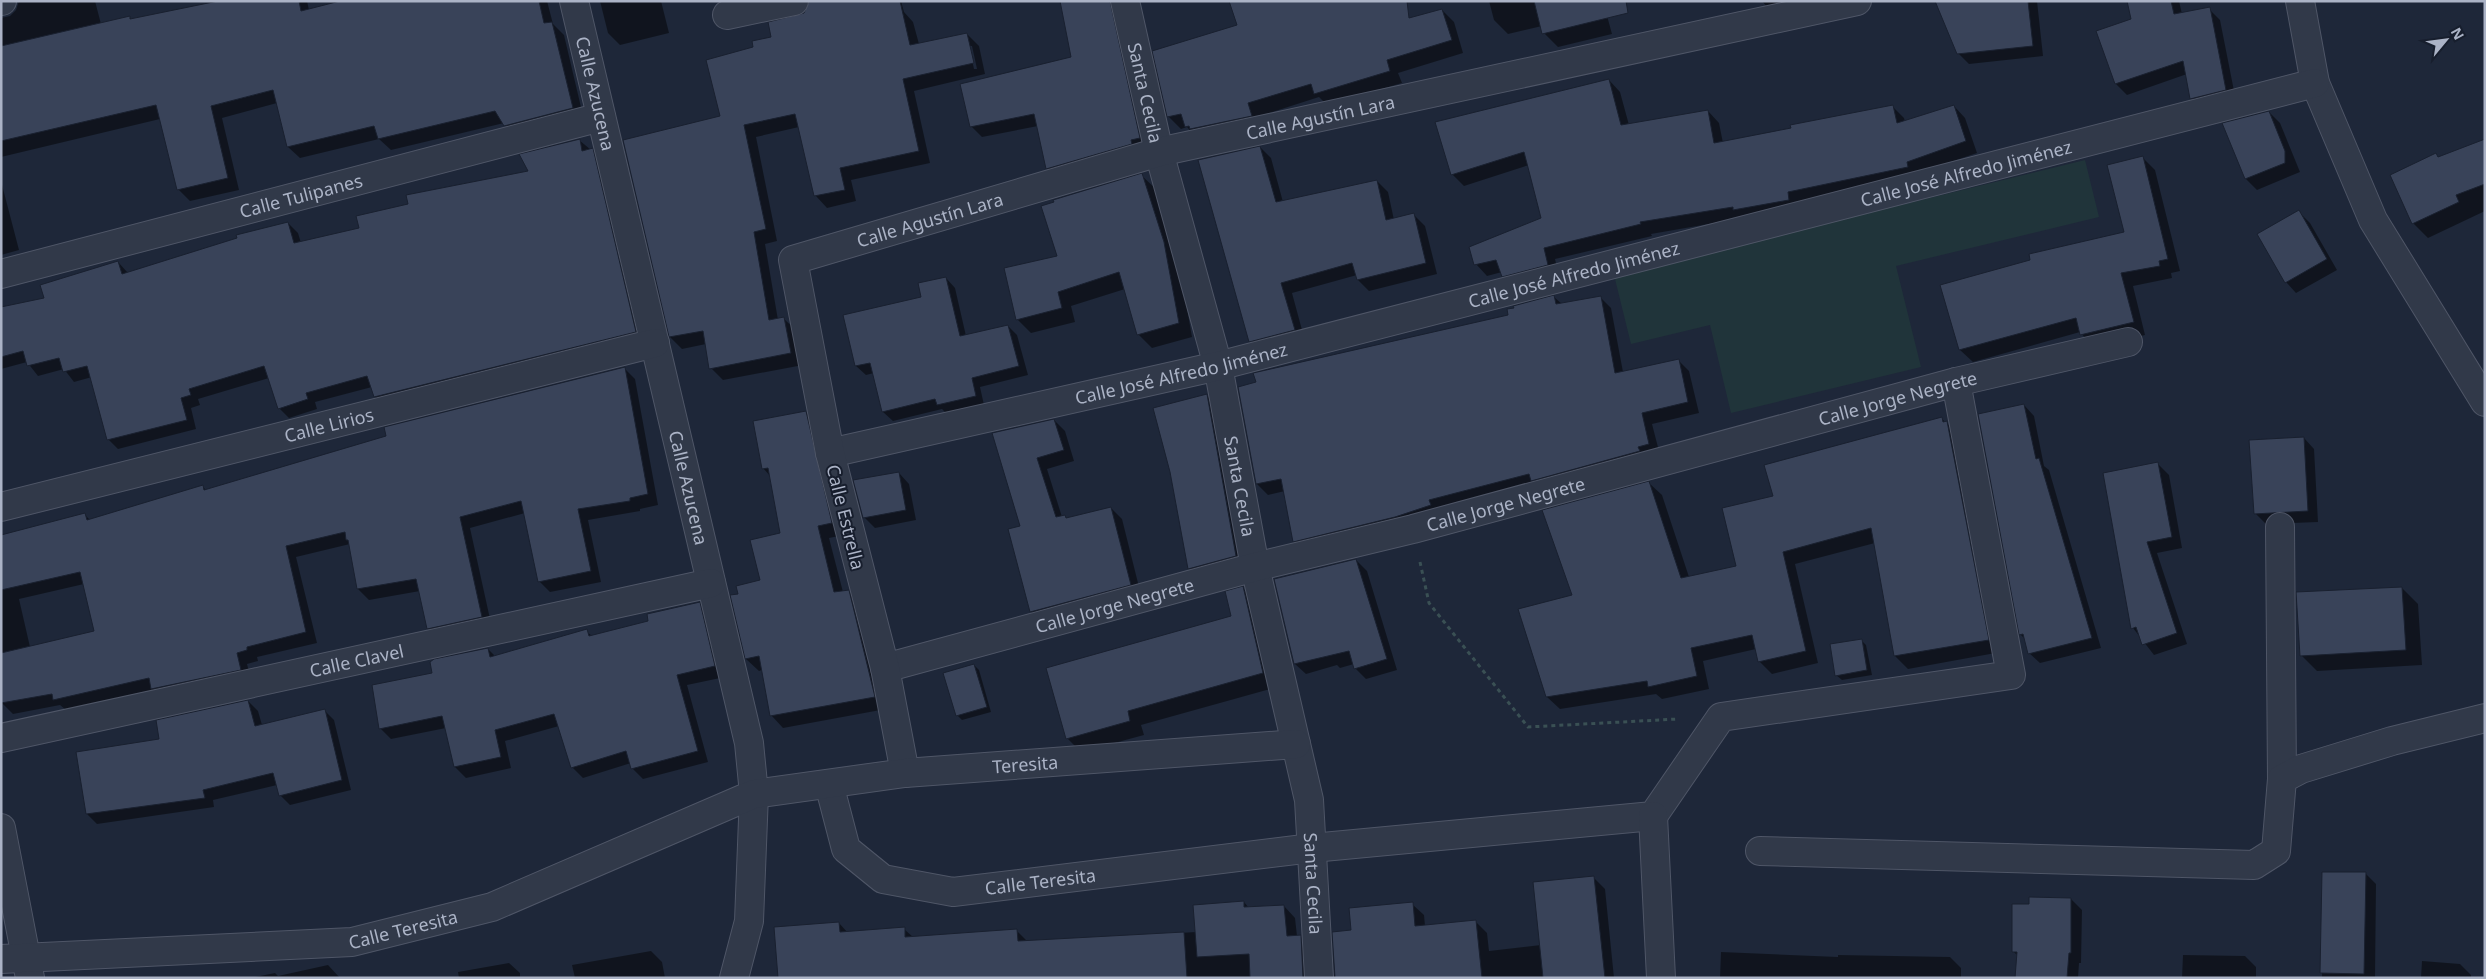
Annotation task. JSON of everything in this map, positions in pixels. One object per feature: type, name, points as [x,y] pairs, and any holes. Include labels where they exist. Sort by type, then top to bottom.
[{"type":"street","name":"Calle Azucena","points":[[574,1],[749,743],[754,794],[749,921],[734,978]]},
{"type":"street","points":[[728,15],[794,1]]},
{"type":"street","name":"Santa Cecila","points":[[1125,1],[1159,152],[1218,366],[1255,567],[1309,800],[1319,978]]},
{"type":"street","name":"Calle Agustín Lara","points":[[793,260],[1159,152],[1857,1]]},
{"type":"street","points":[[2300,1],[2315,83],[2373,220],[2485,402]]},
{"type":"street","name":"Calle José Alfredo Jiménez","points":[[830,453],[1218,366],[2315,83]]},
{"type":"street","name":"Calle Tulipanes","points":[[1,274],[601,117]]},
{"type":"street","name":"Calle Estrella","points":[[793,260],[830,453],[885,668],[905,773]]},
{"type":"street","name":"Calle Jorge Negrete","points":[[885,668],[1255,567],[1412,529],[1956,382],[2128,342]]},
{"type":"street","name":"Calle Lirios","points":[[1,507],[655,343]]},
{"type":"street","points":[[1661,978],[1653,816],[1721,717],[2011,675],[1956,382]]},
{"type":"street","points":[[1760,851],[2254,865],[2276,851],[2282,780],[2280,526]]},
{"type":"street","name":"Calle Clavel","points":[[1,738],[711,583]]},
{"type":"street","points":[[2282,780],[2301,770],[2392,741],[2485,718]]},
{"type":"street","name":"Teresita","points":[[754,794],[905,773],[1296,744]]},
{"type":"street","name":"Calle Teresita","points":[[829,784],[846,849],[883,880],[953,892],[1312,848],[1653,816]]},
{"type":"street","name":"Calle Teresita","points":[[19,965],[352,942],[492,907],[754,794]]},
{"type":"street","points":[[1,828],[19,965]]},
{"type":"path","points":[[1412,529],[1429,603],[1528,727],[1721,717]]},
{"type":"shaded area","points":[[2085,160],[2099,217],[1896,266],[1921,367],[1731,413],[1710,325],[1631,344],[1614,275]]},
{"type":"building","points":[[218,1],[299,1],[301,11],[340,1],[539,1],[544,23],[552,22],[573,108],[504,126],[495,111],[378,139],[374,126],[287,147],[273,90],[211,106],[228,178],[177,190],[156,105],[1,141],[1,46],[130,16],[130,19]]},
{"type":"building","points":[[809,1],[900,1],[910,45],[967,33],[974,63],[903,79],[919,151],[840,168],[845,190],[814,196],[795,114],[744,125],[766,229],[754,232],[769,320],[784,317],[791,353],[709,369],[703,331],[669,337],[623,140],[720,116],[706,60],[753,47],[752,41],[771,37],[768,22],[804,13]]},
{"type":"building","points":[[1060,1],[1110,1],[1140,138],[1131,140],[1132,144],[1046,169],[1034,114],[970,127],[960,84],[1071,57]]},
{"type":"building","points":[[1229,1],[1407,1],[1409,18],[1442,9],[1452,40],[1387,60],[1390,71],[1314,94],[1311,84],[1248,103],[1252,116],[1190,129],[1189,126],[1185,127],[1181,114],[1167,117],[1152,51],[1237,25]]},
{"type":"building","points":[[1534,1],[1626,1],[1628,13],[1542,34]]},
{"type":"building","points":[[1935,1],[2028,1],[2033,46],[1957,54]]},
{"type":"building","points":[[2127,1],[2171,1],[2174,14],[2210,7],[2226,90],[2190,99],[2183,61],[2115,84],[2096,31],[2131,19]]},
{"type":"building","points":[[1609,79],[1621,125],[1708,110],[1714,143],[1791,128],[1790,125],[1893,105],[1897,123],[1954,105],[1966,141],[1907,162],[1908,167],[1788,192],[1789,200],[1733,210],[1733,207],[1640,222],[1641,224],[1544,248],[1548,265],[1502,277],[1496,260],[1474,265],[1469,247],[1541,218],[1524,152],[1451,175],[1435,122]]},
{"type":"building","points":[[2269,111],[2285,151],[2285,163],[2245,179],[2222,123]]},
{"type":"building","points":[[580,139],[582,151],[593,148],[636,332],[374,397],[367,376],[306,393],[308,399],[278,409],[264,366],[189,389],[191,395],[181,398],[187,420],[107,440],[87,366],[63,372],[59,358],[27,366],[23,351],[1,357],[1,307],[44,298],[40,285],[118,261],[122,274],[237,238],[236,235],[288,222],[294,243],[359,228],[356,216],[408,204],[406,195],[528,171],[519,154]]},
{"type":"building","points":[[2485,139],[2485,184],[2456,195],[2459,202],[2412,224],[2390,175],[2436,153],[2438,157]]},
{"type":"building","points":[[1260,146],[1276,202],[1377,180],[1386,220],[1414,213],[1426,263],[1357,280],[1352,263],[1281,283],[1295,330],[1249,342],[1198,160]]},
{"type":"building","points":[[2143,156],[2168,259],[2159,261],[2160,266],[2121,273],[2134,322],[2080,335],[2076,318],[1959,350],[1940,285],[2030,260],[2029,254],[2124,232],[2107,165]]},
{"type":"building","points":[[1142,173],[1164,242],[1179,323],[1137,335],[1119,272],[1058,292],[1062,308],[1016,320],[1004,268],[1057,256],[1041,206],[1054,202],[1053,200]]},
{"type":"building","points":[[2299,210],[2327,259],[2285,283],[2257,234]]},
{"type":"building","points":[[946,277],[960,336],[1008,325],[1019,366],[972,378],[976,396],[937,405],[935,399],[882,412],[870,363],[855,366],[843,315],[921,297],[918,283]]},
{"type":"building","points":[[1554,295],[1556,304],[1601,296],[1615,373],[1679,359],[1688,402],[1642,413],[1649,444],[1638,447],[1640,451],[1531,481],[1529,474],[1429,500],[1431,505],[1395,517],[1293,542],[1281,479],[1256,484],[1238,387],[1256,382],[1253,373],[1508,315],[1507,309],[1514,308],[1513,306]]},
{"type":"building","points":[[625,367],[648,494],[630,498],[630,501],[578,509],[591,571],[538,582],[521,501],[460,517],[482,617],[427,629],[416,579],[357,589],[345,532],[286,546],[306,632],[247,647],[247,650],[237,653],[241,670],[151,689],[149,678],[53,700],[52,694],[1,703],[1,653],[94,631],[80,572],[1,590],[1,535],[85,513],[87,520],[203,485],[204,490],[386,436],[384,427]]},
{"type":"building","points":[[1207,394],[1236,556],[1188,569],[1170,472],[1153,408]]},
{"type":"building","points":[[2024,404],[2036,459],[2039,458],[2092,638],[2028,654],[2023,634],[2019,635],[1978,414]]},
{"type":"building","points":[[806,411],[832,523],[818,526],[834,592],[849,590],[875,697],[770,716],[759,656],[745,659],[730,595],[738,594],[736,586],[760,580],[750,540],[780,533],[768,468],[762,469],[753,421]]},
{"type":"building","points":[[1942,417],[1943,422],[1947,421],[1989,640],[1894,656],[1871,528],[1783,552],[1806,651],[1758,662],[1752,635],[1691,648],[1697,676],[1648,687],[1647,681],[1546,697],[1518,609],[1572,595],[1542,510],[1649,481],[1681,578],[1736,566],[1722,508],[1773,496],[1764,465]]},
{"type":"building","points":[[1054,419],[1064,450],[1037,458],[1056,517],[1065,515],[1066,518],[1111,507],[1131,585],[1030,612],[1008,529],[1020,526],[992,433]]},
{"type":"building","points":[[2304,437],[2308,511],[2254,514],[2249,440]]},
{"type":"building","points":[[2158,462],[2172,537],[2147,542],[2177,633],[2142,645],[2136,627],[2131,629],[2103,473]]},
{"type":"building","points":[[899,472],[906,510],[863,518],[853,480]]},
{"type":"building","points":[[1356,559],[1387,659],[1354,669],[1349,651],[1294,664],[1274,579]]},
{"type":"building","points":[[1243,586],[1263,673],[1128,711],[1130,721],[1066,739],[1046,668],[1231,616],[1225,591]]},
{"type":"building","points":[[2402,587],[2406,650],[2300,656],[2296,592]]},
{"type":"building","points":[[700,602],[715,666],[677,675],[698,751],[631,769],[626,751],[571,768],[554,714],[495,730],[501,757],[454,767],[442,716],[379,729],[372,685],[432,673],[430,662],[434,659],[488,648],[490,657],[587,629],[589,636],[648,621],[647,614]]},
{"type":"building","points":[[1862,639],[1867,670],[1835,676],[1830,644]]},
{"type":"building","points":[[974,664],[987,707],[956,716],[943,673]]},
{"type":"building","points":[[248,700],[255,726],[325,709],[342,780],[279,796],[273,773],[203,790],[205,798],[86,814],[76,752],[159,739],[156,720]]},
{"type":"building","points":[[2322,872],[2366,872],[2364,974],[2320,973]]},
{"type":"building","points":[[1594,876],[1605,978],[1543,978],[1533,882]]},
{"type":"building","points":[[2029,897],[2071,898],[2071,953],[2069,953],[2067,978],[2015,978],[2017,952],[2012,952],[2012,904],[2029,904]]},
{"type":"building","points":[[1244,901],[1244,907],[1284,905],[1287,936],[1301,935],[1303,978],[1250,978],[1249,954],[1197,957],[1193,905]]},
{"type":"building","points":[[1413,902],[1415,926],[1476,920],[1482,978],[1335,978],[1332,932],[1351,930],[1349,908]]},
{"type":"building","points":[[839,922],[840,932],[905,927],[905,937],[1017,929],[1018,941],[1184,932],[1187,978],[778,978],[774,927]]}]
